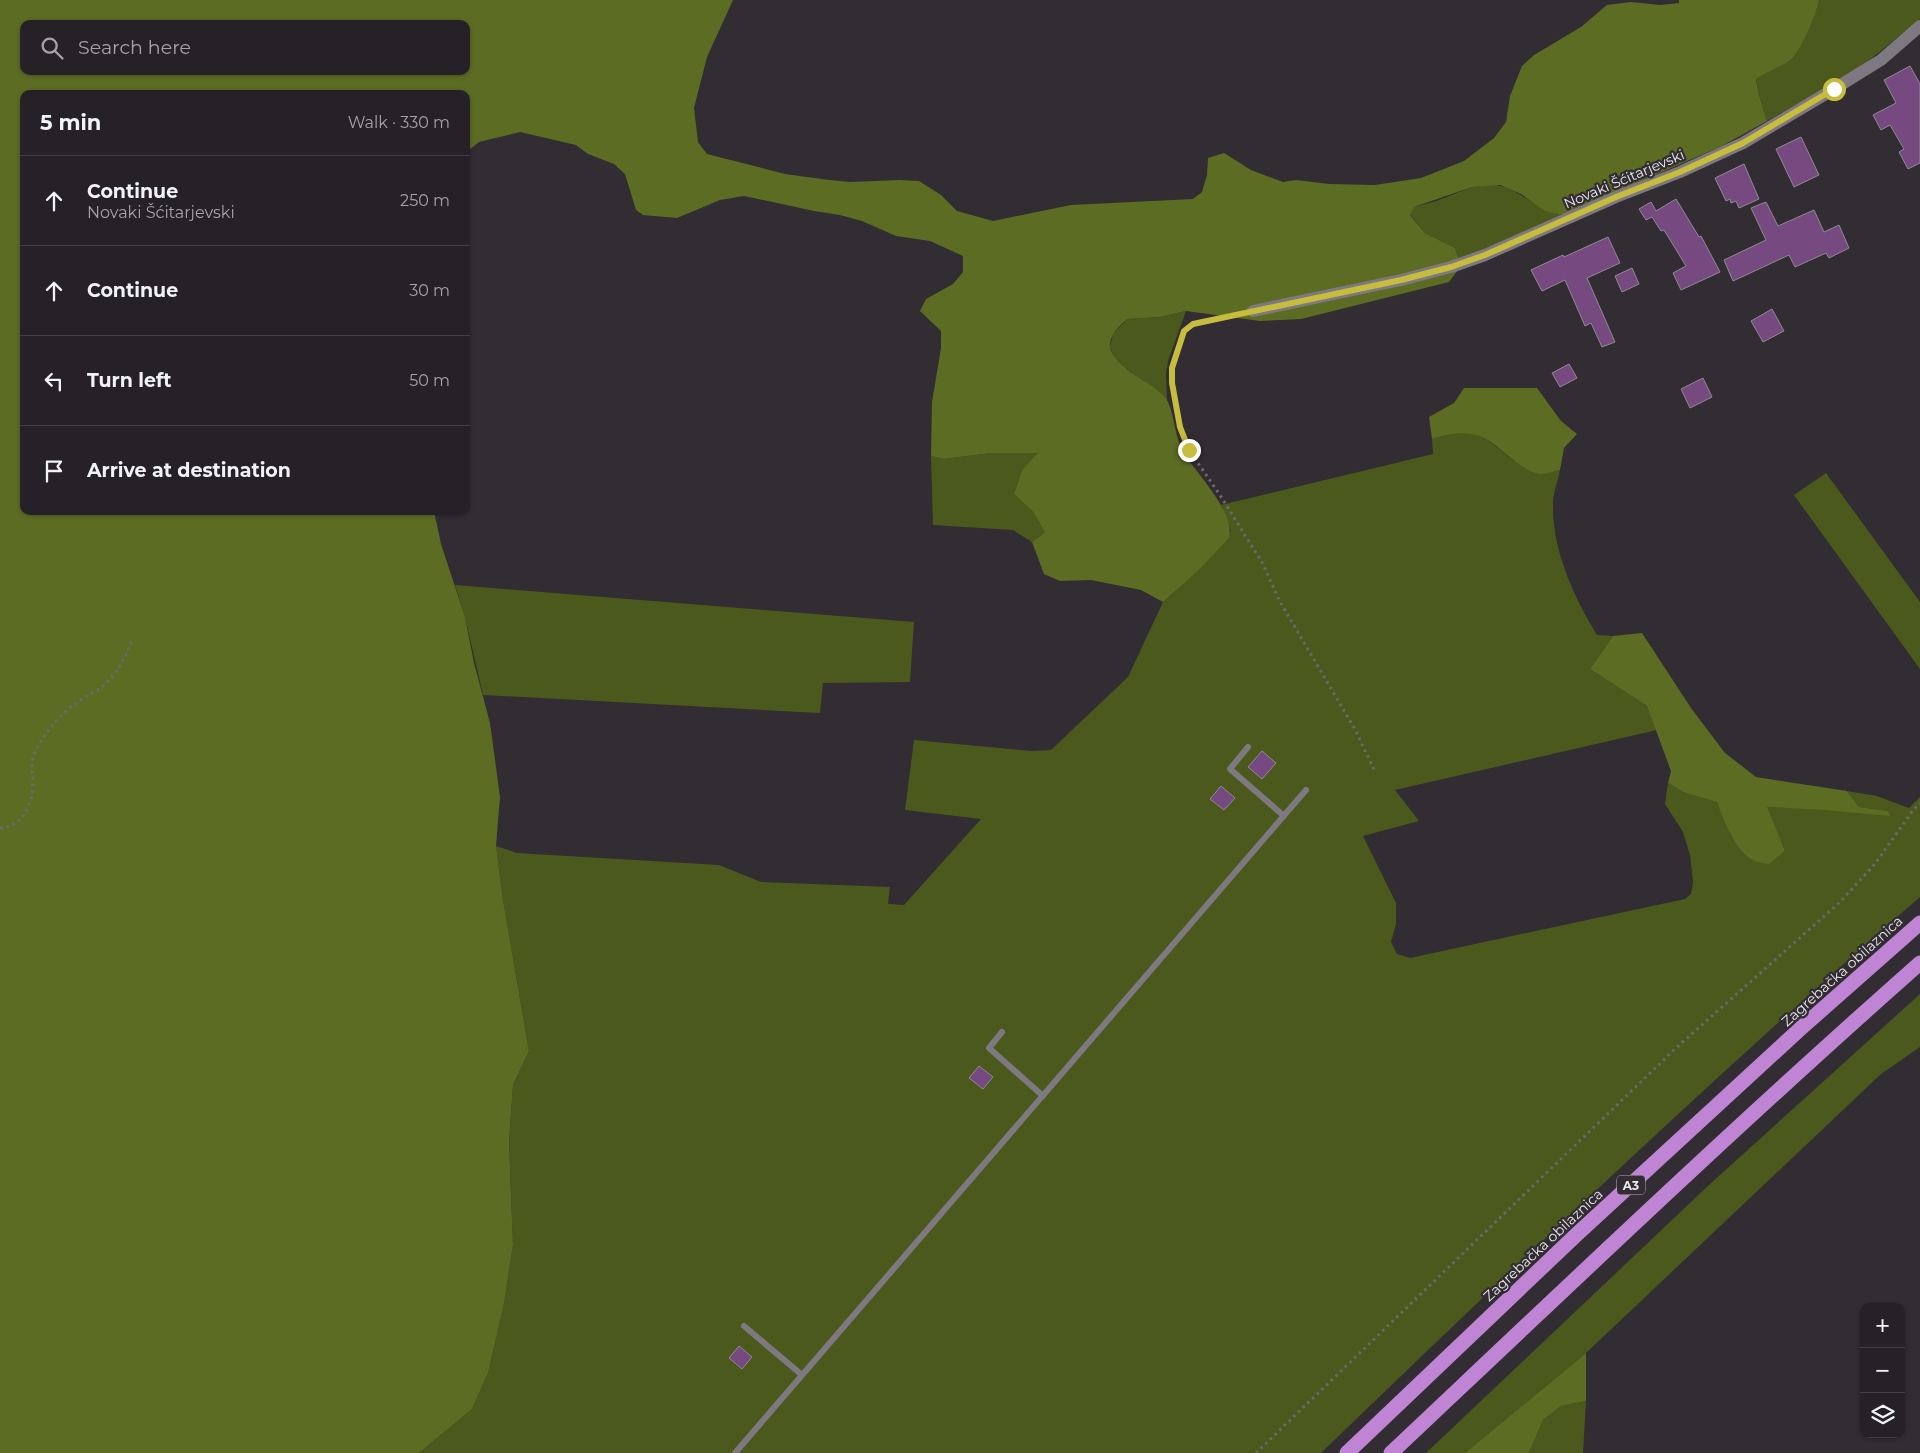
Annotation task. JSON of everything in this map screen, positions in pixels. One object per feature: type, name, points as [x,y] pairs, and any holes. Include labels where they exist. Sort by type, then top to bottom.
[{"type":"highway","name":"Zagrebačka obilaznica","points":[[1348,1453],[1591,1222],[1800,1029],[1920,923]]},
{"type":"highway","name":"A3","points":[[1391,1453],[1629,1228],[1820,1052],[1920,963]]},
{"type":"street","name":"Novaki Šćitarjevski","points":[[1253,311],[1401,280],[1451,267],[1485,255],[1616,197],[1680,172],[1743,143],[1834,89],[1881,60],[1920,26]]},
{"type":"lane","points":[[1248,747],[1230,769],[1284,816]]},
{"type":"lane","points":[[735,1453],[1306,790]]},
{"type":"lane","points":[[1002,1032],[988,1048],[1043,1096]]},
{"type":"lane","points":[[744,1326],[802,1375]]},
{"type":"path","points":[[1253,311],[1193,324],[1184,331],[1172,368],[1172,383],[1180,427],[1189,450],[1220,495],[1263,564],[1279,600],[1356,731],[1374,772]]},
{"type":"path","points":[[0,828],[8,828],[18,822],[28,808],[33,786],[32,765],[34,754],[47,731],[58,717],[85,697],[100,689],[126,656],[132,638]]},
{"type":"path","points":[[1256,1453],[1676,1048],[1839,903],[1875,864],[1920,803]]},
{"type":"green space","points":[[0,0],[733,0],[707,57],[694,108],[698,142],[707,154],[785,174],[829,180],[850,182],[919,181],[941,195],[957,211],[993,221],[1071,205],[1193,199],[1202,192],[1207,175],[1208,158],[1224,153],[1251,170],[1283,182],[1296,180],[1329,184],[1375,185],[1421,178],[1464,161],[1494,138],[1506,122],[1510,96],[1522,66],[1534,55],[1581,27],[1607,5],[1631,2],[1660,5],[1679,3],[1679,0],[1819,0],[1809,30],[1793,58],[1756,79],[1767,121],[1722,146],[1563,215],[1545,211],[1521,194],[1500,185],[1472,187],[1414,207],[1410,215],[1425,233],[1455,248],[1461,266],[1449,282],[1301,319],[1260,321],[1186,311],[1160,317],[1127,319],[1118,327],[1110,344],[1112,354],[1119,363],[1152,386],[1168,402],[1181,447],[1221,505],[1230,528],[1229,538],[1197,572],[1163,602],[1141,590],[1091,580],[1060,581],[1044,574],[1032,542],[1045,532],[1033,512],[1014,494],[1022,470],[1038,453],[991,453],[944,459],[931,456],[932,402],[941,348],[941,331],[920,311],[926,299],[953,284],[963,272],[963,256],[930,241],[896,236],[862,221],[840,215],[744,196],[720,200],[677,218],[643,215],[636,210],[625,174],[614,164],[588,154],[576,145],[520,132],[479,142],[470,149],[470,90],[20,90],[20,515],[435,515],[441,544],[465,617],[474,663],[490,723],[500,797],[496,846],[503,900],[529,1051],[513,1085],[509,1142],[513,1245],[504,1304],[488,1373],[472,1409],[419,1453],[0,1453]]},
{"type":"green space","points":[[1819,0],[1920,0],[1920,19],[1856,71],[1767,121],[1756,79],[1793,58],[1808,30]]},
{"type":"green space","points":[[1492,185],[1507,188],[1537,205],[1563,215],[1459,260],[1455,248],[1425,233],[1410,214],[1414,207],[1472,187]]},
{"type":"green space","points":[[1186,311],[1168,361],[1166,374],[1167,401],[1154,388],[1114,360],[1110,346],[1113,334],[1127,319],[1160,317]]},
{"type":"green space","points":[[1464,388],[1537,388],[1561,421],[1577,434],[1564,448],[1560,470],[1541,474],[1532,472],[1480,436],[1461,433],[1432,439],[1429,417],[1454,403]]},
{"type":"green space","points":[[1453,433],[1471,433],[1482,437],[1531,471],[1548,473],[1560,470],[1553,504],[1556,539],[1560,556],[1580,605],[1597,635],[1613,636],[1590,669],[1647,706],[1657,730],[1395,790],[1419,821],[1363,836],[1396,903],[1396,924],[1391,942],[1397,954],[1410,958],[1685,899],[1691,894],[1693,882],[1690,855],[1683,832],[1665,804],[1668,783],[1685,793],[1717,802],[1732,837],[1743,851],[1785,851],[1766,807],[1888,811],[1859,807],[1847,791],[1877,796],[1909,808],[1920,797],[1920,897],[1767,1033],[1617,1171],[1321,1453],[419,1453],[472,1409],[488,1373],[504,1304],[513,1245],[509,1142],[513,1085],[529,1051],[503,900],[496,846],[517,853],[719,865],[761,882],[890,887],[888,904],[904,905],[981,819],[905,810],[914,740],[1032,751],[1051,750],[1128,677],[1163,602],[1197,572],[1231,531],[1221,505],[1433,454],[1432,439]]},
{"type":"green space","points":[[991,453],[1039,453],[1022,470],[1014,494],[1033,512],[1045,532],[1032,542],[1013,530],[933,525],[931,456],[944,459]]},
{"type":"green space","points":[[1826,473],[1920,602],[1920,669],[1794,495]]},
{"type":"green space","points":[[455,585],[914,622],[910,682],[823,683],[820,713],[483,695],[465,617]]},
{"type":"green space","points":[[1642,633],[1691,708],[1725,753],[1756,777],[1847,791],[1859,807],[1888,811],[1890,816],[1767,807],[1785,851],[1769,864],[1757,862],[1750,858],[1737,845],[1717,802],[1685,793],[1668,783],[1671,771],[1647,706],[1590,669],[1613,636]]},
{"type":"green space","points":[[1920,994],[1920,1047],[1881,1074],[1586,1353],[1465,1453],[1426,1453],[1710,1184]]},
{"type":"green space","points":[[1586,1353],[1586,1401],[1561,1406],[1543,1420],[1529,1453],[1465,1453]]},
{"type":"green space","points":[[1586,1401],[1583,1453],[1529,1453],[1543,1420],[1561,1406]]},
{"type":"building","points":[[1910,66],[1920,84],[1920,163],[1908,169],[1899,152],[1904,149],[1890,125],[1881,130],[1873,115],[1896,103],[1884,80]]},
{"type":"building","points":[[1801,137],[1819,175],[1794,187],[1776,149]]},
{"type":"building","points":[[1744,164],[1759,199],[1739,208],[1736,201],[1731,203],[1730,199],[1726,201],[1715,178]]},
{"type":"building","points":[[1676,199],[1699,237],[1701,236],[1720,272],[1681,290],[1673,273],[1686,266],[1664,230],[1661,231],[1652,217],[1646,220],[1639,209],[1651,202],[1656,211]]},
{"type":"building","points":[[1766,202],[1778,226],[1814,210],[1824,232],[1839,225],[1849,248],[1829,258],[1826,253],[1795,267],[1789,255],[1733,281],[1724,260],[1766,240],[1751,208]]},
{"type":"building","points":[[1608,237],[1620,263],[1587,278],[1615,342],[1602,347],[1591,323],[1585,326],[1565,280],[1542,291],[1531,270]]},
{"type":"building","points":[[1632,268],[1639,284],[1622,292],[1615,276]]},
{"type":"building","points":[[1772,309],[1784,331],[1763,342],[1751,321]]},
{"type":"building","points":[[1569,364],[1577,378],[1560,387],[1552,373]]},
{"type":"building","points":[[1703,378],[1712,397],[1690,408],[1681,389]]},
{"type":"building","points":[[1262,751],[1276,763],[1262,779],[1248,767]]},
{"type":"building","points":[[1221,786],[1235,798],[1224,810],[1210,799]]},
{"type":"building","points":[[979,1066],[993,1077],[983,1089],[969,1078]]},
{"type":"building","points":[[739,1346],[752,1357],[742,1369],[729,1358]]},
{"type":"route","points":[[1189,450],[1180,427],[1174,402],[1172,368],[1184,331],[1193,324],[1401,280],[1451,267],[1485,255],[1616,197],[1680,172],[1743,143],[1834,89]]}]
